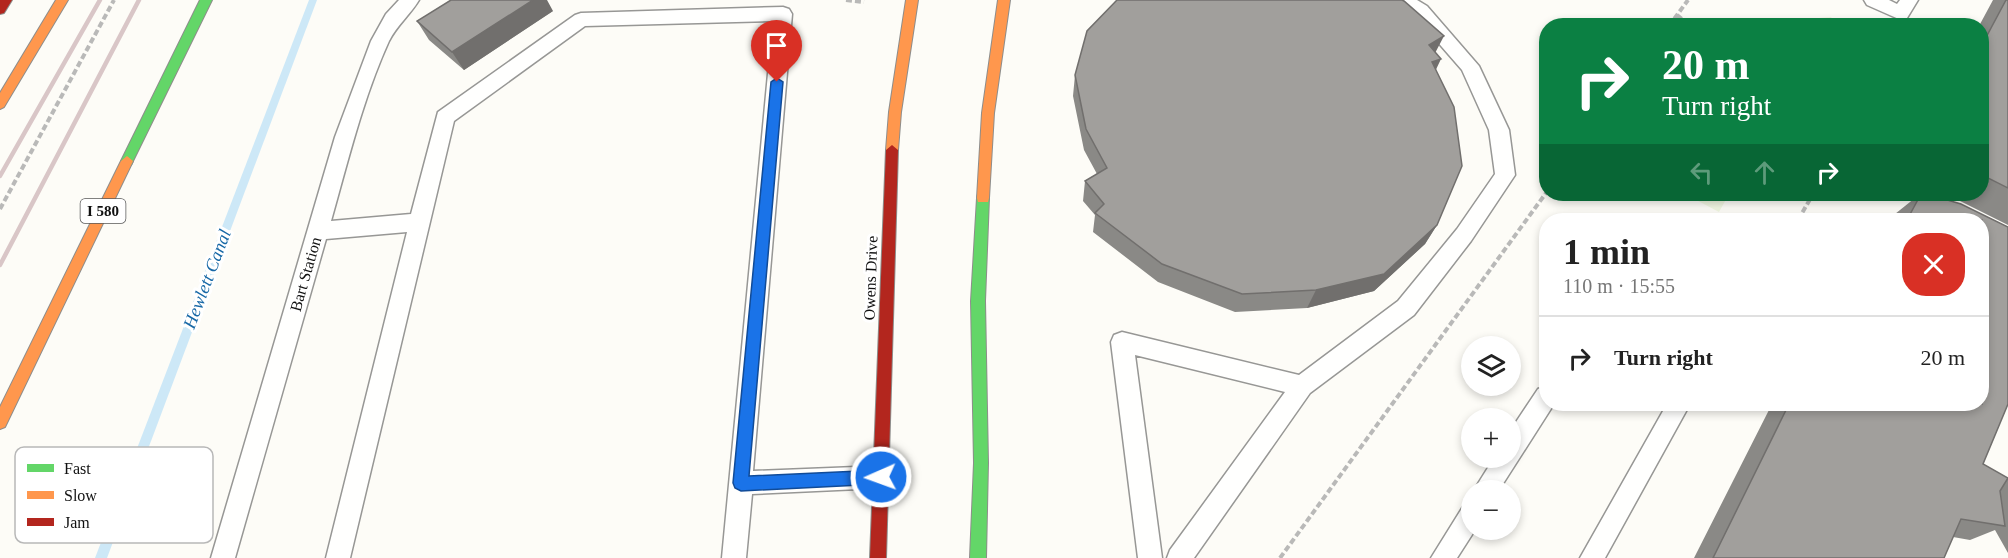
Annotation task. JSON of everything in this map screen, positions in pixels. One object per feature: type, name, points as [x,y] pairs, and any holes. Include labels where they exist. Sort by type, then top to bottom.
[{"type":"main road","points":[[0,10],[6,0]]},
{"type":"main road","points":[[0,104],[62,0]]},
{"type":"main road","name":"I 580","points":[[0,422],[206,0]]},
{"type":"main road","name":"Owens Drive","points":[[878,558],[889,192],[895,112],[912,0]]},
{"type":"main road","points":[[978,558],[981,463],[978,301],[982,200],[988,113],[1004,0]]},
{"type":"lane","name":"Bart Station","points":[[223,558],[345,137],[380,41],[392,19],[410,0]]},
{"type":"lane","points":[[1179,558],[1302,386],[1406,308],[1464,235],[1505,175],[1498,130],[1470,66],[1421,11],[1404,0]]},
{"type":"lane","points":[[1873,0],[1901,13],[1909,0]]},
{"type":"lane","points":[[338,558],[445,117],[581,20],[783,14],[734,558]]},
{"type":"lane","points":[[318,231],[419,222]]},
{"type":"lane","points":[[1150,558],[1122,342],[1302,386]]},
{"type":"lane","points":[[1521,435],[1539,407]]},
{"type":"lane","points":[[1592,558],[1675,411]]},
{"type":"lane","points":[[741,483],[881,477]]},
{"type":"lane","points":[[1443,558],[1461,530]]},
{"type":"path","points":[[0,209],[114,0]]},
{"type":"path","points":[[846,0],[864,2]]},
{"type":"path","points":[[1675,18],[1688,0]]},
{"type":"path","points":[[1677,15],[1681,18]]},
{"type":"path","points":[[1280,558],[1540,201]]},
{"type":"green space","points":[[1698,201],[1725,201],[1719,212]]},
{"type":"building","points":[[451,0],[533,0],[452,52],[417,21]]},
{"type":"building","points":[[1117,0],[1404,1],[1444,36],[1429,45],[1441,59],[1432,62],[1454,107],[1462,166],[1437,225],[1384,274],[1316,290],[1242,294],[1162,264],[1095,213],[1104,204],[1085,181],[1107,168],[1086,129],[1075,75],[1087,31]]},
{"type":"building","points":[[2008,0],[2008,188],[1989,178],[1989,32]]},
{"type":"building","points":[[1917,201],[1951,201],[1979,213],[1911,213]]},
{"type":"building","points":[[1989,218],[2008,227],[2008,404],[1983,464],[2008,478],[2000,491],[2005,526],[1961,519],[1944,558],[1713,558],[1786,411],[1989,411]]},
{"type":"waterway","name":"Hewlett Canal","points":[[143,447],[313,0]]},
{"type":"waterway","name":"Hewlett Canal","points":[[101,558],[107,543]]},
{"type":"railway","points":[[0,176],[100,0]]},
{"type":"railway","points":[[0,265],[139,0]]},
{"type":"traffic: fast","points":[[127,161],[206,0]]},
{"type":"traffic: fast","points":[[978,558],[981,463],[978,301],[983,198]]},
{"type":"traffic: slow","points":[[0,104],[62,0]]},
{"type":"traffic: slow","points":[[892,150],[895,112],[912,0]]},
{"type":"traffic: slow","points":[[983,198],[988,113],[1004,0]]},
{"type":"traffic: slow","points":[[0,422],[127,161]]},
{"type":"traffic: jam","points":[[0,10],[6,0]]},
{"type":"traffic: jam","points":[[878,558],[892,150]]},
{"type":"route","points":[[777,82],[741,483],[881,477]]}]
